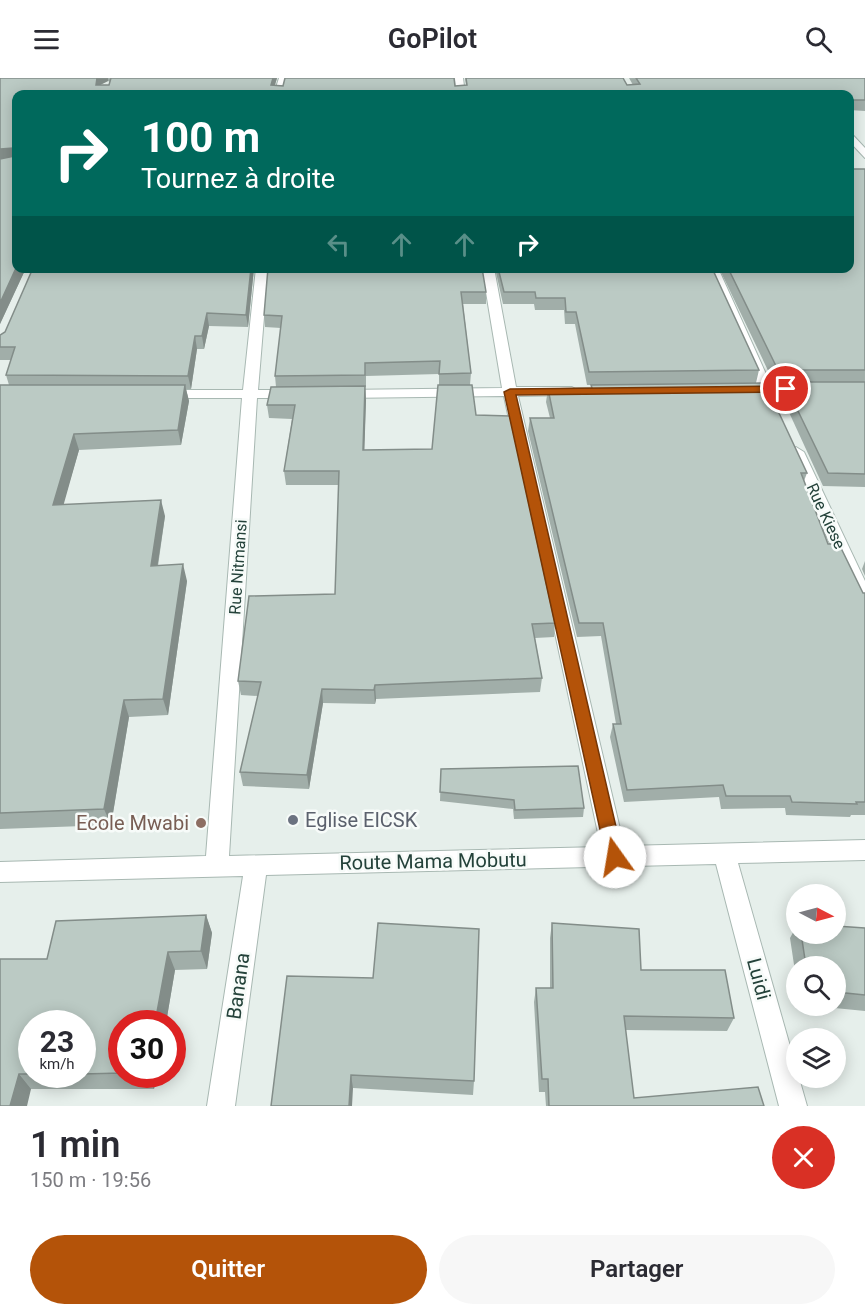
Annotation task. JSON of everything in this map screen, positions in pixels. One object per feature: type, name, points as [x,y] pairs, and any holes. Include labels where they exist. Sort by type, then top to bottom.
[{"type":"street","points":[[854,141],[865,155]]},
{"type":"street","name":"Rue Nitmansi","points":[[218,865],[250,395],[262,273]]},
{"type":"street","points":[[489,273],[510,392],[615,857]]},
{"type":"street","points":[[714,273],[776,411]]},
{"type":"street","points":[[731,390],[821,389]]},
{"type":"street","points":[[332,394],[591,391]]},
{"type":"street","points":[[154,394],[309,394]]},
{"type":"street","name":"Rue Kiese","points":[[791,442],[865,600]]},
{"type":"street","name":"Route Mama Mobutu","points":[[0,872],[865,850]]},
{"type":"street","name":"Luidi","points":[[724,853],[793,1106]]},
{"type":"street","name":"Banana","points":[[221,1106],[256,866]]},
{"type":"building","points":[[0,78],[97,78],[96,85],[109,85],[111,78],[273,78],[271,85],[283,86],[285,78],[454,78],[455,86],[467,85],[466,78],[623,78],[627,85],[640,84],[636,78],[865,78],[865,100],[854,100],[854,90],[12,90],[12,148],[0,149]]},
{"type":"building","points":[[12,157],[14,273],[0,303],[0,159]]},
{"type":"building","points":[[854,169],[865,169],[865,370],[778,370],[730,273],[854,273]]},
{"type":"building","points":[[31,273],[250,273],[246,315],[207,313],[202,336],[195,336],[188,376],[6,375],[15,347],[0,347],[0,335],[5,332]]},
{"type":"building","points":[[268,273],[483,273],[486,292],[461,292],[471,373],[439,374],[440,361],[365,363],[365,375],[275,376],[282,316],[264,315]]},
{"type":"building","points":[[499,273],[714,273],[759,370],[589,372],[576,312],[566,312],[565,298],[536,298],[535,292],[504,292]]},
{"type":"building","points":[[784,382],[865,382],[865,474],[828,473]]},
{"type":"building","points":[[765,383],[807,473],[801,473],[828,544],[839,544],[865,593],[865,802],[856,802],[857,804],[792,802],[790,796],[726,796],[723,785],[627,790],[613,724],[621,724],[603,623],[579,623],[530,418],[554,418],[548,389],[592,388],[591,385]]},
{"type":"building","points":[[0,385],[185,385],[178,430],[74,434],[53,505],[161,500],[151,566],[183,564],[163,699],[124,700],[104,809],[0,813]]},
{"type":"building","points":[[438,385],[472,385],[476,415],[510,416],[555,623],[532,624],[542,678],[375,685],[374,690],[322,689],[307,775],[240,772],[261,682],[238,681],[249,596],[335,594],[339,471],[284,471],[295,405],[267,405],[271,387],[365,386],[363,450],[432,449]]},
{"type":"building","points":[[578,766],[584,808],[515,810],[514,800],[440,792],[441,769]]},
{"type":"building","points":[[206,915],[201,951],[168,952],[157,1010],[108,1010],[108,1073],[96,1074],[96,1010],[18,1010],[18,1078],[10,1106],[0,1106],[0,959],[47,959],[56,921]]},
{"type":"building","points":[[378,923],[479,929],[474,1081],[351,1075],[349,1106],[271,1106],[287,976],[373,978]]},
{"type":"building","points":[[552,923],[639,929],[641,970],[725,970],[734,1018],[624,1016],[634,1098],[758,1087],[764,1106],[549,1106],[548,1079],[542,1079],[536,988],[553,988]]},
{"type":"building","points":[[846,927],[865,928],[865,995],[846,993],[846,956],[804,956],[803,944],[846,944]]},
{"type":"place","name":"Eglise EICSK","points":[[293,820]]},
{"type":"place","name":"Ecole Mwabi","points":[[201,823]]},
{"type":"route","points":[[615,857],[510,392],[786,389]]}]
